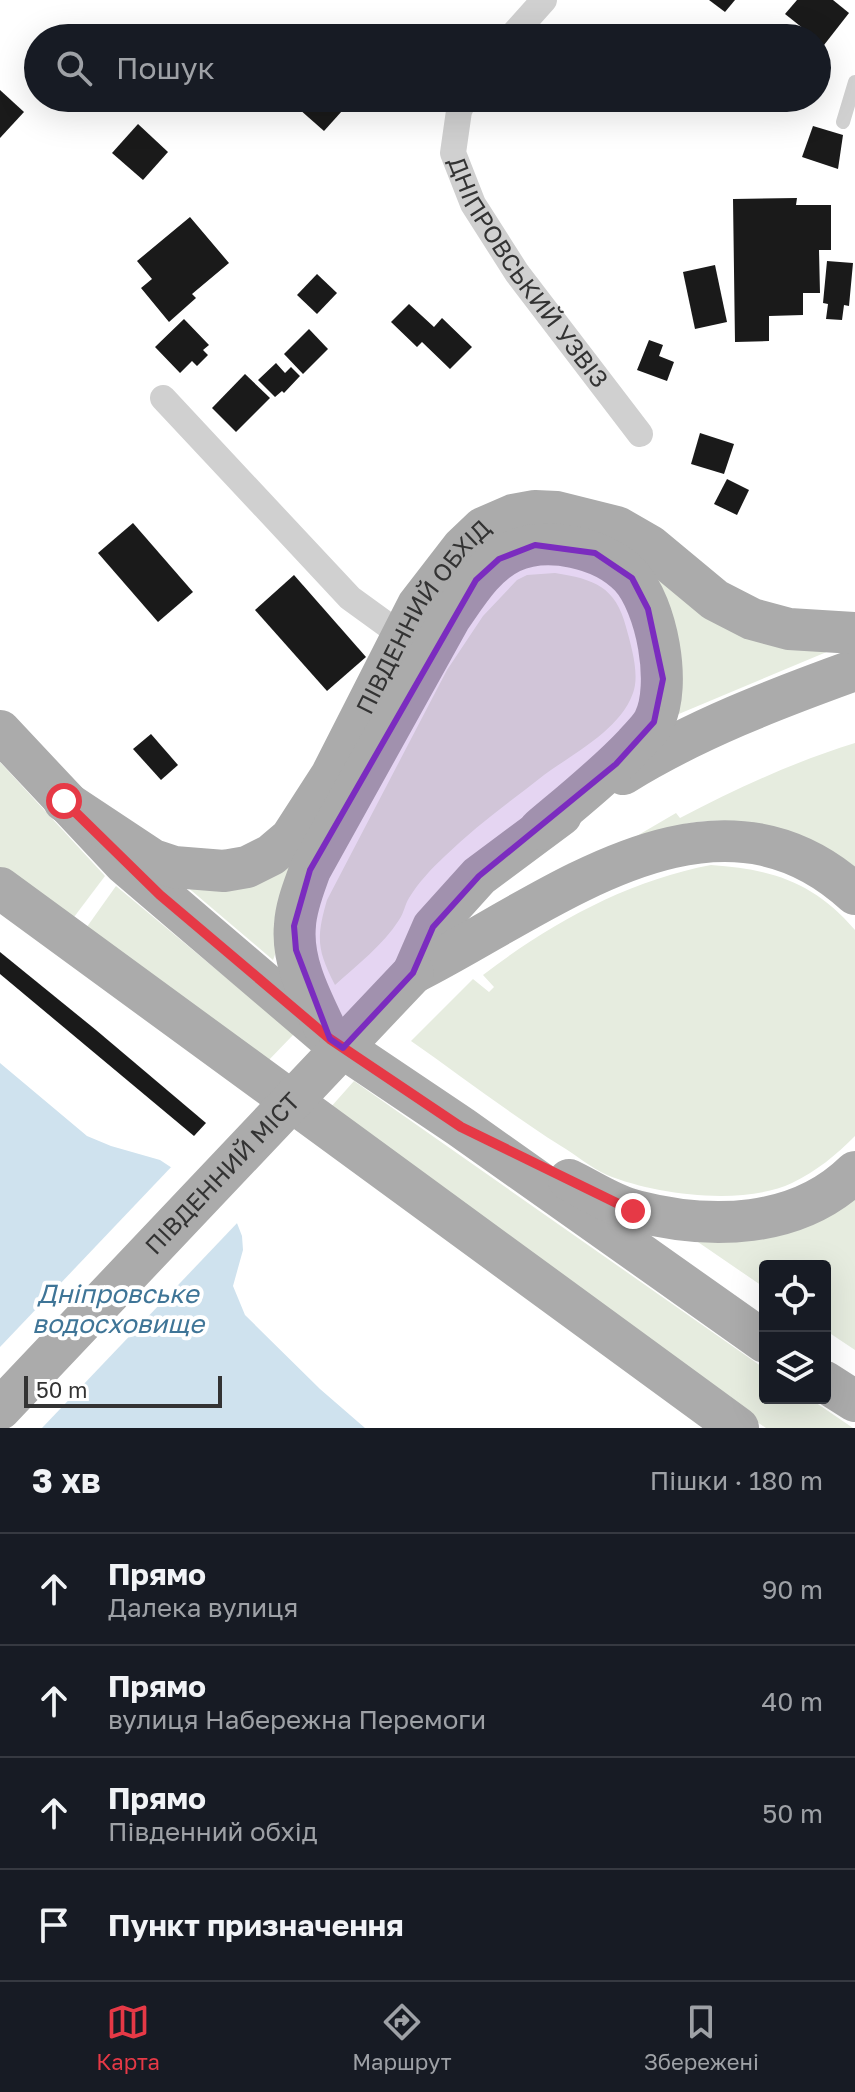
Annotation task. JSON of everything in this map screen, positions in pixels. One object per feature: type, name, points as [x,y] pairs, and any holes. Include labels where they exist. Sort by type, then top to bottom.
[{"type":"main road","name":"ПІВДЕННИЙ ОБХІД","points":[[64,801],[153,860],[174,867],[224,871],[247,867],[271,855],[291,838],[331,776],[418,605],[462,548],[483,528],[535,511],[591,519],[617,527],[650,546],[715,600],[752,619],[789,629],[855,633]]},
{"type":"main road","name":"ПІВДЕННИЙ ОБХІД","points":[[330,1039],[299,968],[296,950],[294,926],[310,870],[450,618],[476,580],[499,559],[535,545],[558,545],[595,553],[618,565],[632,578],[644,597],[656,635],[663,679],[654,722],[616,764],[479,876],[433,927],[413,973]]},
{"type":"main road","name":"ПІВДЕННИЙ ОБХІД","points":[[540,829],[655,754],[717,723],[855,670]]},
{"type":"main road","points":[[0,731],[64,801],[160,895],[330,1039],[461,1127],[759,1338]]},
{"type":"main road","points":[[413,973],[576,882],[645,855],[690,842],[723,839],[754,841],[786,851],[820,867],[855,894]]},
{"type":"main road","points":[[0,888],[738,1428]]},
{"type":"main road","name":"ПІВДЕННИЙ МІСТ","points":[[0,1409],[413,973]]},
{"type":"main road","points":[[461,1127],[633,1211],[703,1222],[734,1223],[807,1206],[841,1186],[855,1172]]},
{"type":"main road","points":[[831,1386],[855,1401]]},
{"type":"street","points":[[523,24],[544,0]]},
{"type":"street","name":"ДНІПРОВСЬКИЙ УЗВІЗ","points":[[459,112],[453,153],[473,204],[517,273],[640,434]]},
{"type":"street","points":[[163,398],[350,598],[401,635]]},
{"type":"lane","points":[[843,122],[855,82]]},
{"type":"highlighted area","points":[[535,545],[595,553],[632,578],[648,609],[663,679],[654,722],[616,764],[479,876],[433,927],[413,973],[343,1048],[330,1039],[296,950],[294,926],[310,870],[476,580],[499,559]]},
{"type":"shaded area","points":[[531,522],[572,525],[612,535],[637,548],[698,599],[728,618],[777,637],[829,644],[829,651],[674,716],[677,678],[670,614],[656,577],[637,556],[601,538],[552,528],[513,532],[495,541],[465,569],[427,628],[286,890],[280,941],[273,960],[179,880],[220,882],[252,876],[280,861],[294,849],[309,833],[434,601],[485,539],[509,526]]},
{"type":"shaded area","points":[[555,573],[581,578],[601,587],[622,613],[635,669],[635,686],[627,706],[595,740],[506,804],[440,861],[413,892],[401,917],[385,938],[335,985],[320,944],[327,900],[447,670],[483,616],[517,580],[527,575]]},
{"type":"shaded area","points":[[855,743],[855,867],[822,847],[785,832],[727,821],[686,824],[623,844],[676,813],[680,818],[766,776]]},
{"type":"shaded area","points":[[0,762],[105,876],[71,921],[0,867]]},
{"type":"shaded area","points":[[711,865],[753,870],[808,889],[855,930],[855,1136],[810,1173],[772,1190],[725,1196],[674,1192],[627,1182],[589,1165],[411,1041],[473,979],[489,992],[494,987],[483,975],[563,922],[620,893],[680,872]]},
{"type":"shaded area","points":[[116,886],[294,1034],[265,1064],[84,931]]},
{"type":"shaded area","points":[[354,1081],[759,1365],[759,1404],[818,1404],[853,1428],[766,1428],[330,1108]]},
{"type":"shaded area","points":[[855,1197],[855,1350],[831,1334],[831,1260],[759,1260],[759,1284],[695,1240]]},
{"type":"water","name":"Дніпровське водосховище","points":[[0,1063],[87,1136],[160,1160],[225,1203],[242,1236],[243,1250],[233,1286],[245,1315],[320,1389],[365,1428],[0,1428]]},
{"type":"pier","points":[[174,1164],[228,1200],[240,1220],[42,1428],[0,1428],[0,1347]]},
{"type":"building","points":[[709,0],[735,0],[725,12]]},
{"type":"building","points":[[797,0],[833,0],[849,13],[831,36],[831,24],[798,24],[785,14]]},
{"type":"building","points":[[0,90],[24,112],[0,138]]},
{"type":"building","points":[[302,112],[341,112],[324,131]]},
{"type":"building","points":[[138,124],[168,152],[143,180],[112,153]]},
{"type":"building","points":[[813,126],[843,135],[838,169],[802,157]]},
{"type":"building","points":[[797,198],[796,205],[831,205],[831,250],[819,250],[820,293],[803,293],[803,315],[769,316],[769,341],[735,342],[733,199]]},
{"type":"building","points":[[190,217],[229,263],[192,294],[196,298],[169,322],[141,288],[152,279],[137,261]]},
{"type":"building","points":[[827,261],[853,263],[849,306],[844,305],[842,320],[826,319],[828,304],[823,303]]},
{"type":"building","points":[[715,265],[727,322],[695,329],[683,272]]},
{"type":"building","points":[[317,274],[337,293],[317,314],[297,295]]},
{"type":"building","points":[[409,304],[434,327],[442,318],[472,347],[450,369],[422,342],[417,347],[391,322]]},
{"type":"building","points":[[184,319],[209,345],[203,350],[208,355],[197,366],[192,361],[180,373],[155,347]]},
{"type":"building","points":[[309,329],[328,349],[303,374],[284,354]]},
{"type":"building","points":[[649,340],[663,345],[659,356],[674,362],[667,381],[637,370]]},
{"type":"building","points":[[276,363],[285,373],[291,367],[300,376],[284,393],[282,391],[275,397],[258,380]]},
{"type":"building","points":[[245,374],[270,398],[236,432],[212,408]]},
{"type":"building","points":[[700,433],[734,444],[724,474],[691,464]]},
{"type":"building","points":[[727,479],[749,490],[737,515],[714,504]]},
{"type":"building","points":[[133,523],[193,592],[158,622],[98,553]]},
{"type":"building","points":[[294,575],[366,657],[327,691],[255,610]]},
{"type":"building","points":[[151,734],[178,765],[161,780],[133,749]]},
{"type":"building","points":[[0,952],[206,1123],[194,1136],[0,974]]},
{"type":"route","points":[[64,801],[125,864],[330,1039],[461,1127],[633,1211]]}]
